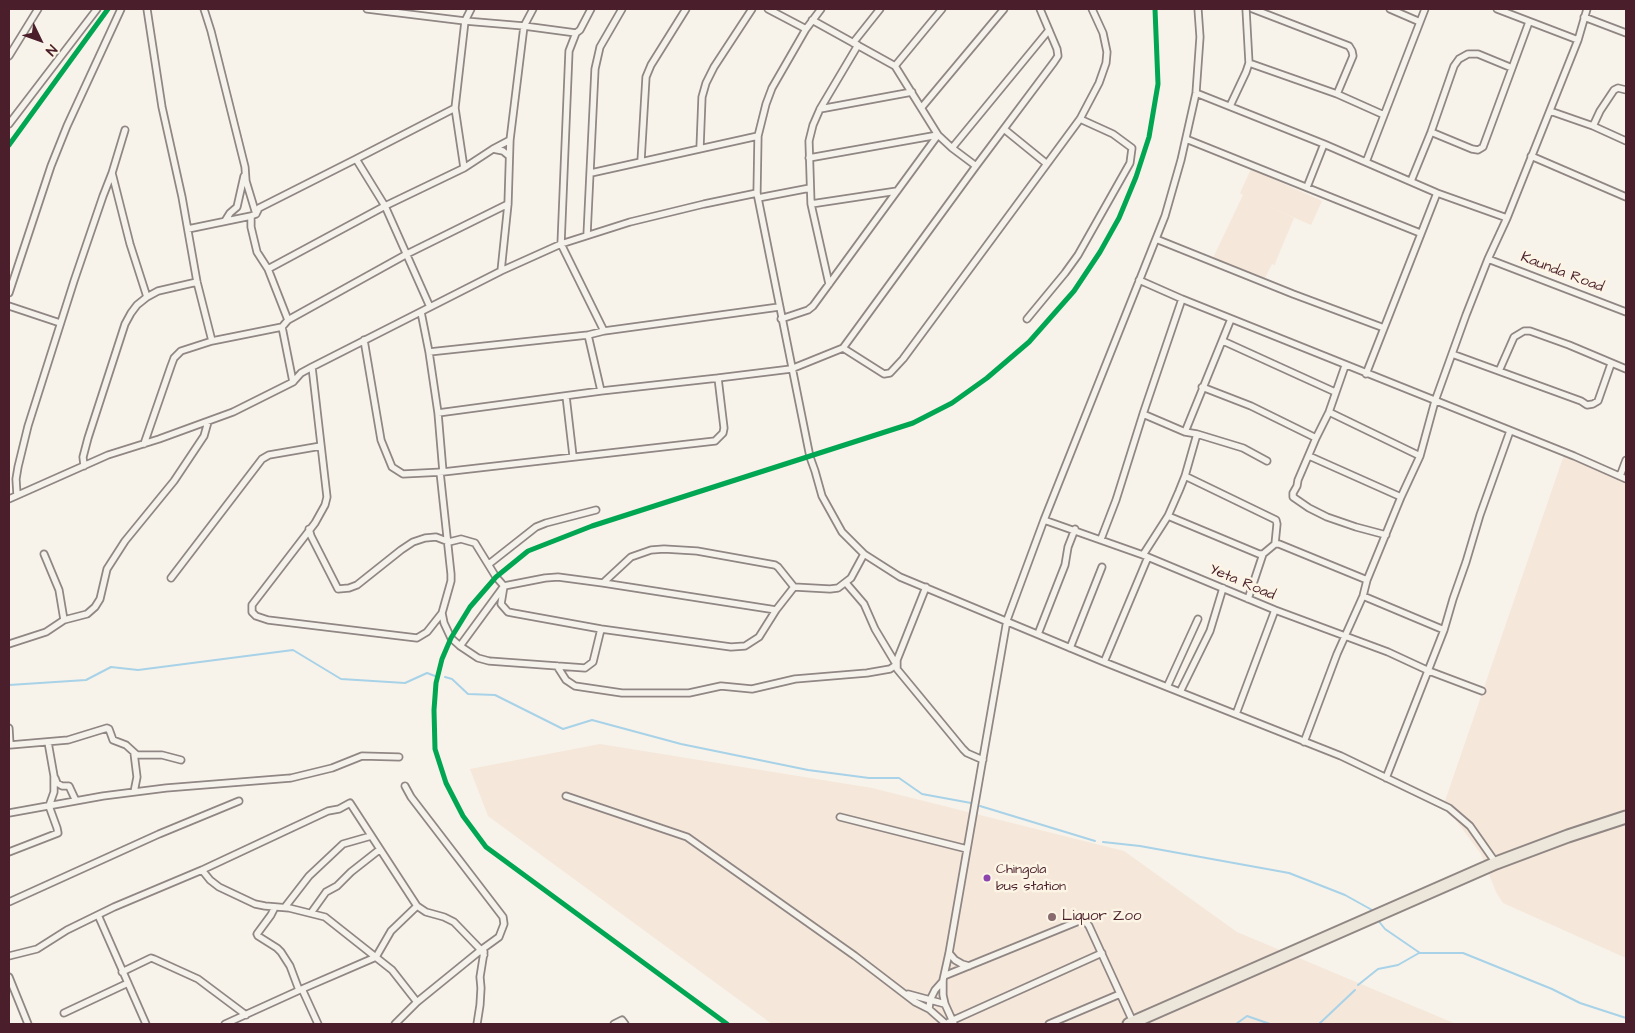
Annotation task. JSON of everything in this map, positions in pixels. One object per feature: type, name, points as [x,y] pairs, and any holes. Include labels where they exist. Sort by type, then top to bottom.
[{"type":"highway","points":[[1131,1023],[1496,864],[1568,836],[1626,817]]},
{"type":"street","points":[[9,56],[38,9]]},
{"type":"street","points":[[9,124],[97,9]]},
{"type":"street","points":[[9,293],[54,158],[121,9]]},
{"type":"street","points":[[147,9],[162,107],[188,229],[197,282],[212,341]]},
{"type":"street","points":[[204,9],[245,167],[253,215],[251,227],[257,252],[268,269],[288,320]]},
{"type":"street","points":[[367,9],[407,11],[465,21],[576,33]]},
{"type":"street","points":[[464,168],[455,108],[465,21],[471,9]]},
{"type":"street","points":[[501,271],[508,204],[510,140],[524,26],[533,9]]},
{"type":"street","points":[[591,9],[580,30],[576,33],[569,51],[561,244],[604,331]]},
{"type":"street","points":[[587,235],[595,69],[600,47],[622,9]]},
{"type":"street","points":[[641,162],[646,77],[651,65],[686,9]]},
{"type":"street","points":[[700,148],[702,96],[706,83],[714,67],[752,9]]},
{"type":"street","points":[[768,9],[806,29]]},
{"type":"street","points":[[821,9],[806,29],[772,88],[761,118],[758,136],[757,196],[810,457],[822,496],[842,532],[864,554],[900,576],[1104,662],[1341,756],[1449,808],[1470,826],[1496,864]]},
{"type":"street","points":[[829,284],[811,204],[809,141],[820,109],[856,44],[880,9]]},
{"type":"street","points":[[895,66],[942,9]]},
{"type":"street","points":[[922,107],[1004,9]]},
{"type":"street","points":[[438,414],[566,396],[791,369],[843,348],[1058,56],[1057,49],[1040,9]]},
{"type":"street","points":[[843,348],[884,374],[890,374],[1047,164],[1080,119],[1099,83],[1107,58],[1106,44],[1092,9]]},
{"type":"street","points":[[953,1023],[943,995],[944,978],[950,953],[1006,620],[1165,216],[1186,140],[1196,93],[1200,44],[1198,9]]},
{"type":"street","points":[[1230,106],[1249,63],[1246,9]]},
{"type":"street","points":[[1253,9],[1349,46],[1353,56],[1337,94]]},
{"type":"street","points":[[1390,9],[1420,22]]},
{"type":"street","points":[[1366,162],[1425,9]]},
{"type":"street","points":[[1497,9],[1578,40]]},
{"type":"street","points":[[1304,742],[1345,636],[1363,596],[1367,580],[1420,456],[1452,354],[1488,259],[1507,218],[1578,40],[1587,9]]},
{"type":"street","points":[[1584,17],[1626,33]]},
{"type":"street","points":[[812,20],[895,66],[938,135],[976,166]]},
{"type":"street","points":[[1431,132],[1472,149],[1478,150],[1483,147],[1529,22]]},
{"type":"street","points":[[952,148],[1049,30]]},
{"type":"street","points":[[1411,181],[1431,132],[1454,66],[1463,55],[1478,54],[1512,68]]},
{"type":"street","points":[[1249,63],[1337,94],[1384,115]]},
{"type":"street","points":[[1593,126],[1600,111],[1614,90],[1618,88],[1626,90]]},
{"type":"street","points":[[820,109],[912,92]]},
{"type":"street","points":[[1196,93],[1437,192],[1507,218]]},
{"type":"street","points":[[188,229],[253,215],[260,208],[455,108]]},
{"type":"street","points":[[1550,110],[1626,141]]},
{"type":"street","points":[[1027,320],[1078,255],[1130,163],[1132,148],[1113,134],[1080,119]]},
{"type":"street","points":[[1004,129],[1047,164]]},
{"type":"street","points":[[17,495],[16,479],[25,436],[60,323],[125,130]]},
{"type":"street","points":[[809,158],[938,135]]},
{"type":"street","points":[[781,319],[808,310],[813,306],[938,135]]},
{"type":"street","points":[[591,173],[758,136]]},
{"type":"street","points":[[268,269],[385,206],[464,168],[510,140]]},
{"type":"street","points":[[1186,140],[1420,234]]},
{"type":"street","points":[[1307,187],[1324,144]]},
{"type":"street","points":[[493,149],[503,151],[509,156]]},
{"type":"street","points":[[1531,156],[1626,197]]},
{"type":"street","points":[[356,159],[385,206],[430,307]]},
{"type":"street","points":[[226,221],[230,213],[237,208],[245,167]]},
{"type":"street","points":[[112,173],[130,244],[147,297]]},
{"type":"street","points":[[9,498],[108,455],[234,412],[292,382],[301,373],[364,340],[501,271],[561,244],[630,222],[757,196],[810,188]]},
{"type":"street","points":[[811,204],[898,191]]},
{"type":"street","points":[[1366,374],[1437,192]]},
{"type":"street","points":[[144,444],[174,358],[181,351],[212,341],[282,327],[288,320],[407,254],[508,204]]},
{"type":"street","points":[[1156,239],[1384,328]]},
{"type":"street","name":"Kaunda Road","points":[[1488,259],[1626,312]]},
{"type":"street","points":[[1139,280],[1345,366],[1510,430],[1626,479]]},
{"type":"street","points":[[84,466],[83,457],[88,438],[125,324],[137,305],[147,297],[158,291],[197,282]]},
{"type":"street","points":[[1101,539],[1116,500],[1182,299]]},
{"type":"street","points":[[9,306],[60,323]]},
{"type":"street","points":[[429,352],[588,335],[604,331],[779,307]]},
{"type":"street","points":[[312,367],[327,497],[321,515],[252,605],[252,612],[256,616],[268,620],[417,638],[427,632],[442,613],[451,581],[438,414],[421,312]]},
{"type":"street","points":[[1185,432],[1231,319]]},
{"type":"street","points":[[282,327],[292,382]]},
{"type":"street","points":[[1499,372],[1514,337],[1524,330],[1569,345],[1626,369]]},
{"type":"street","points":[[588,335],[601,392]]},
{"type":"street","points":[[364,340],[381,440],[392,467],[403,474],[442,472],[715,441],[723,433],[724,428],[718,378]]},
{"type":"street","points":[[1222,340],[1335,392]]},
{"type":"street","points":[[1452,354],[1581,401],[1587,405],[1598,401],[1611,364]]},
{"type":"street","points":[[1345,366],[1329,412],[1316,438],[1297,486],[1292,493],[1295,500],[1327,517],[1386,535]]},
{"type":"street","points":[[1202,387],[1251,406],[1316,438]]},
{"type":"street","points":[[566,396],[573,456]]},
{"type":"street","points":[[1329,412],[1420,456]]},
{"type":"street","points":[[1143,414],[1185,432],[1243,448],[1268,461]]},
{"type":"street","points":[[9,644],[46,632],[64,620],[87,614],[96,607],[100,599],[107,569],[125,541],[174,481],[204,436],[208,422]]},
{"type":"street","points":[[1386,778],[1444,630],[1480,515],[1510,430]]},
{"type":"street","points":[[1104,662],[1146,556],[1168,516],[1185,476],[1197,434]]},
{"type":"street","points":[[171,578],[262,459],[269,455],[321,446]]},
{"type":"street","points":[[1309,456],[1401,497]]},
{"type":"street","points":[[1620,476],[1626,460]]},
{"type":"street","points":[[1185,476],[1276,520],[1275,544],[1263,554],[1248,599]]},
{"type":"street","points":[[489,564],[536,527],[596,510]]},
{"type":"street","points":[[1168,516],[1263,554]]},
{"type":"street","name":"Yeta Road","points":[[1044,520],[1075,529],[1146,556],[1275,610],[1388,652],[1429,671],[1482,691]]},
{"type":"street","points":[[309,529],[338,589],[342,590],[357,585],[413,542],[436,537],[449,542],[461,539],[472,541],[478,546],[504,586],[501,604],[508,612],[602,629],[719,646],[745,646],[759,637],[776,610],[794,587]]},
{"type":"street","points":[[1038,634],[1065,564],[1068,547],[1075,529]]},
{"type":"street","points":[[1275,544],[1367,580]]},
{"type":"street","points":[[602,582],[631,557],[651,550],[664,549],[697,551],[775,565],[794,587],[830,589],[838,588],[846,583],[856,572],[864,554]]},
{"type":"street","points":[[44,554],[59,590],[64,620]]},
{"type":"street","points":[[1070,648],[1102,567]]},
{"type":"street","points":[[460,646],[504,586],[545,578],[558,577],[602,582],[776,610]]},
{"type":"street","points":[[846,583],[864,604],[874,629],[896,664],[900,675],[963,749],[967,753],[983,760]]},
{"type":"street","points":[[558,666],[566,680],[575,686],[609,692],[642,693],[690,693],[721,686],[744,690],[795,679],[867,673],[890,669],[896,664],[909,625],[926,587]]},
{"type":"street","points":[[1180,692],[1210,632],[1223,588]]},
{"type":"street","points":[[1363,596],[1444,630]]},
{"type":"street","points":[[1236,714],[1275,610]]},
{"type":"street","points":[[442,613],[444,623],[451,638],[478,658],[489,661],[585,668],[593,662],[602,629]]},
{"type":"street","points":[[1168,687],[1198,619]]},
{"type":"street","points":[[9,728],[10,745],[74,738],[107,728],[113,740],[126,745],[140,756],[162,755],[181,760]]},
{"type":"street","points":[[9,852],[58,833],[49,806],[54,792],[54,776],[48,742]]},
{"type":"street","points":[[134,753],[137,777],[134,792]]},
{"type":"street","points":[[9,813],[166,788],[291,778],[332,768],[362,756],[399,757]]},
{"type":"street","points":[[54,776],[57,783],[62,786],[69,786],[76,801]]},
{"type":"street","points":[[395,1024],[417,1002],[495,941],[502,934],[504,924],[503,917],[405,786]]},
{"type":"street","points":[[566,796],[687,837],[915,1002],[930,1009],[946,1024],[953,1023],[1102,954]]},
{"type":"street","points":[[9,902],[159,834],[239,801]]},
{"type":"street","points":[[9,956],[37,949],[67,930],[120,904],[202,870],[328,811],[339,809],[350,803],[416,906],[426,912],[454,922],[484,951]]},
{"type":"street","points":[[840,817],[967,849]]},
{"type":"street","points":[[285,907],[309,876],[343,844],[371,836]]},
{"type":"street","points":[[311,913],[326,892],[337,886],[351,872],[379,850]]},
{"type":"street","points":[[202,870],[210,880],[227,892],[255,904],[285,907],[330,920],[396,975],[417,1002]]},
{"type":"street","points":[[225,1024],[376,957],[392,931],[416,906]]},
{"type":"street","points":[[275,907],[257,934],[281,952],[290,966],[318,1024]]},
{"type":"street","points":[[98,915],[146,1024]]},
{"type":"street","points":[[930,1009],[930,1000],[933,993],[944,978],[1079,921],[1086,922],[1090,926],[1131,1023]]},
{"type":"street","points":[[477,1024],[484,951]]},
{"type":"street","points":[[950,953],[955,960],[970,966]]},
{"type":"street","points":[[122,972],[149,959],[154,959],[198,979],[246,1015]]},
{"type":"street","points":[[9,977],[28,1024]]},
{"type":"street","points":[[64,1013],[128,984]]},
{"type":"street","points":[[920,997],[933,993]]},
{"type":"street","points":[[906,994],[945,1004]]},
{"type":"street","points":[[1049,1024],[1120,994]]},
{"type":"street","points":[[614,1024],[622,1020],[625,1024]]},
{"type":"shaded area","points":[[1251,169],[1322,201],[1311,225],[1261,203],[1294,218],[1275,265],[1272,264],[1264,280],[1213,258],[1243,195],[1240,193]]},
{"type":"shaded area","points":[[1564,455],[1626,479],[1626,958],[1503,903],[1496,892],[1481,854],[1444,804]]},
{"type":"shaded area","points":[[600,744],[872,788],[1124,851],[1237,932],[1456,1024],[772,1024],[488,816],[470,769]]},
{"type":"waterway","points":[[9,685],[86,680],[111,667],[138,670],[293,650],[341,679],[405,683],[427,673],[435,676]]},
{"type":"waterway","points":[[445,677],[452,679],[468,694],[495,695],[563,729],[592,720],[681,744],[808,770],[869,778],[899,778],[922,794],[971,803]]},
{"type":"waterway","points":[[980,806],[1095,841]]},
{"type":"waterway","points":[[1103,842],[1140,846],[1289,873],[1345,895],[1372,910],[1373,913]]},
{"type":"waterway","points":[[1377,919],[1385,929],[1420,953],[1463,953],[1552,989],[1580,1003],[1626,1018]]},
{"type":"waterway","points":[[1358,985],[1378,969],[1398,965],[1419,953]]},
{"type":"waterway","points":[[1319,1024],[1355,990]]},
{"type":"waterway","points":[[1236,1024],[1247,1016],[1270,1024]]},
{"type":"transit line","points":[[9,145],[108,9]]},
{"type":"transit line","points":[[727,1024],[486,847],[463,816],[446,783],[435,749],[434,710],[436,683],[442,659],[451,638],[470,607],[496,577],[528,551],[592,526],[913,423],[952,403],[987,378],[1029,342],[1074,291],[1100,252],[1119,218],[1136,177],[1149,137],[1158,84],[1155,9]]},
{"type":"place","name":"Chingola bus station","points":[[987,878]]},
{"type":"place","name":"Liquor Zoo","points":[[1052,917]]}]
